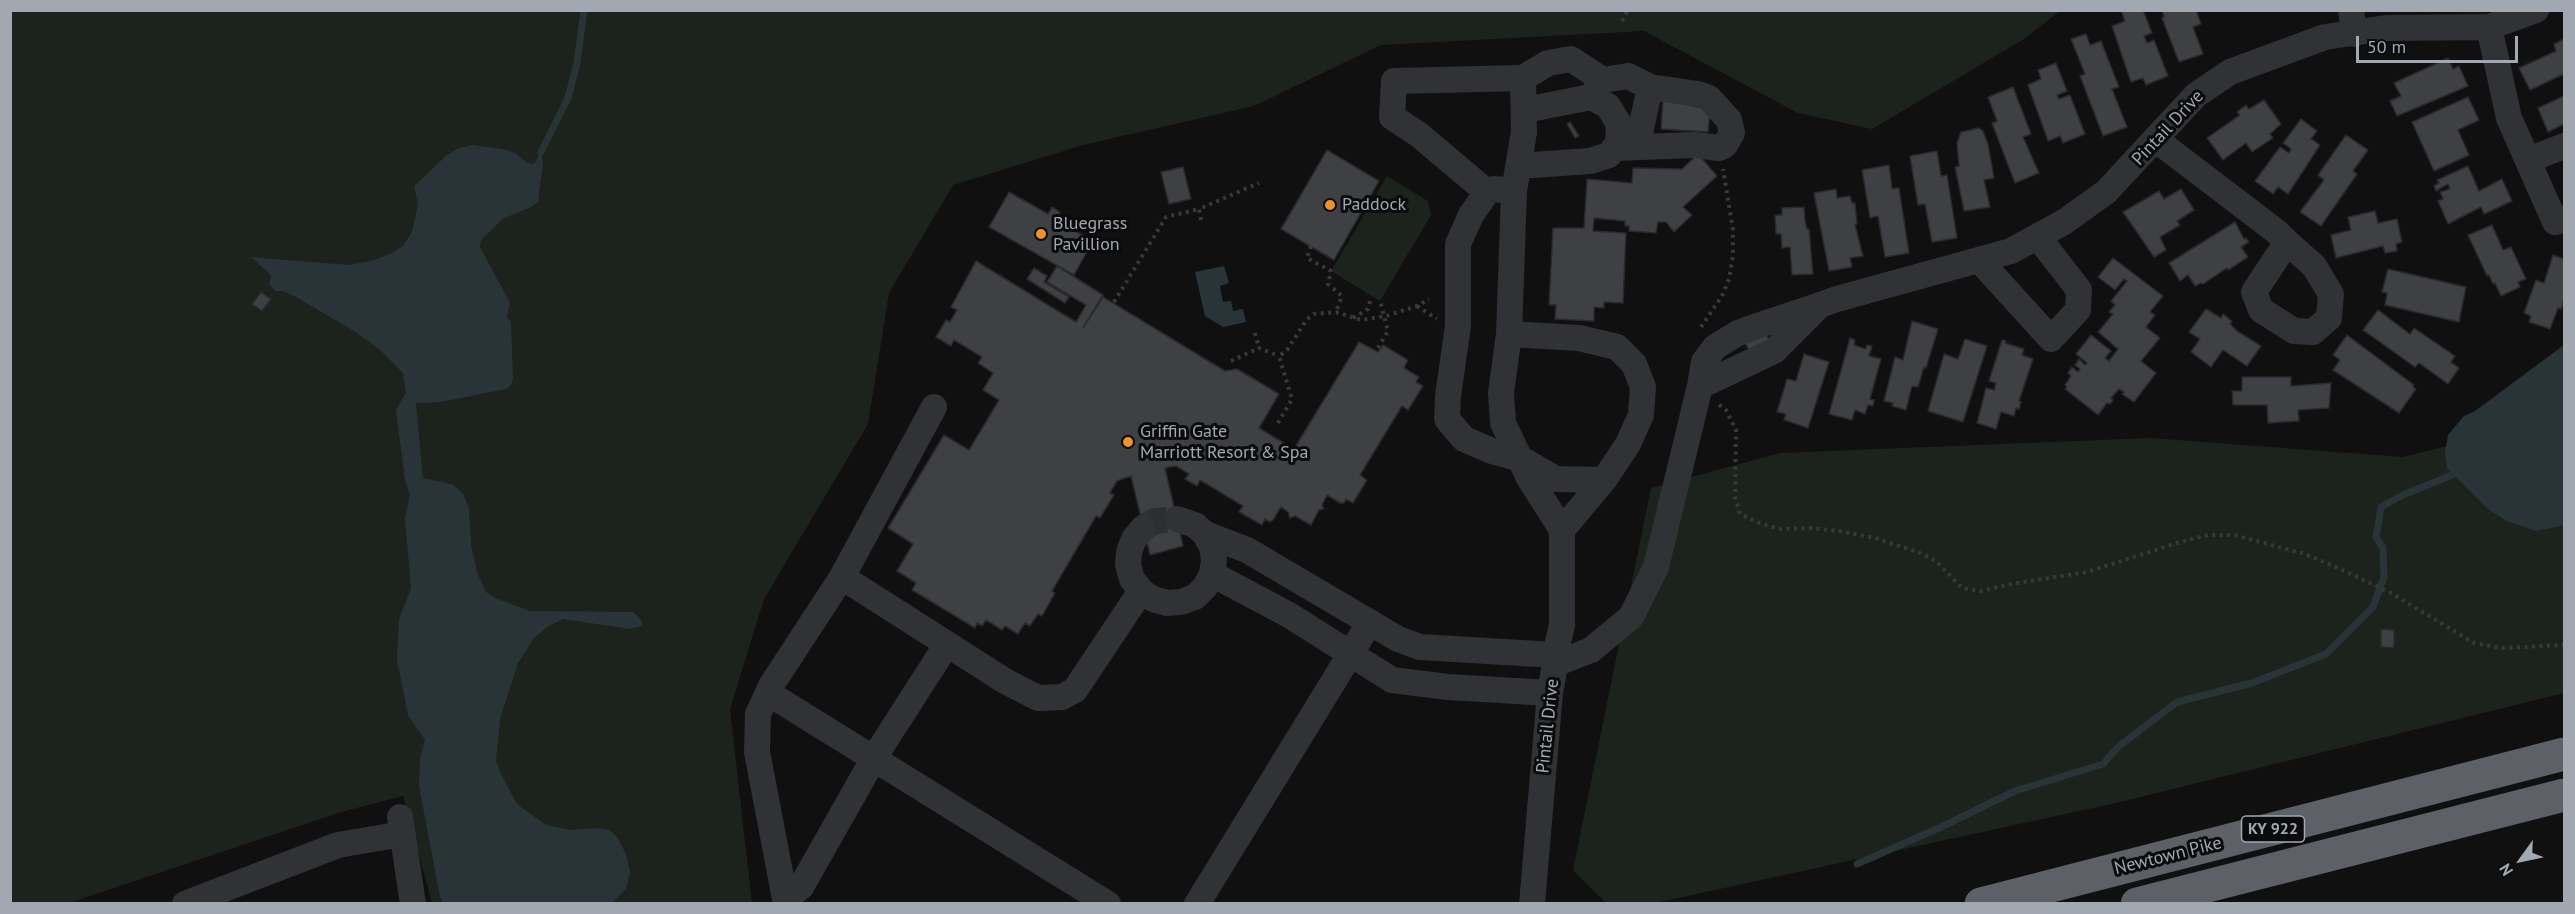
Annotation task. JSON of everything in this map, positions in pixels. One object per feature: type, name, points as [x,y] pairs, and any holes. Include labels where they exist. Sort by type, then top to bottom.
[{"type":"highway","name":"Newtown Pike","points":[[1982,903],[2565,754]]},
{"type":"highway","name":"KY 922","points":[[2137,903],[2565,795]]},
{"type":"street","name":"Pintail Drive","points":[[1532,903],[1555,659],[1591,650],[1631,617],[1656,567],[1700,387],[1704,362],[1715,347],[1738,333],[1820,305],[1980,261],[2011,251],[2038,237],[2088,207],[2106,192],[2196,95],[2230,72],[2325,37],[2353,22],[2386,28],[2442,19],[2489,27],[2536,10]]},
{"type":"street","points":[[2489,27],[2500,88],[2509,118],[2555,222],[2565,218]]},
{"type":"street","points":[[1487,192],[1418,134],[1392,117],[1394,81],[1523,78],[1548,63],[1571,59],[1597,89],[1619,124],[1618,142],[1625,148]]},
{"type":"street","points":[[1525,110],[1597,89],[1628,76],[1650,87],[1698,94],[1709,98],[1729,120],[1732,134],[1725,145],[1719,147],[1694,145],[1625,148],[1590,162],[1516,179],[1487,192],[1471,215],[1458,244],[1458,326],[1447,419],[1464,439],[1492,452],[1521,459],[1556,479],[1604,480]]},
{"type":"street","points":[[1205,534],[1247,550],[1398,639],[1419,647],[1555,659],[1562,625],[1562,530],[1529,478],[1503,423],[1501,393],[1509,334],[1516,179],[1524,132],[1523,78]]},
{"type":"street","points":[[1625,148],[1650,87]]},
{"type":"street","points":[[2155,139],[2287,242]]},
{"type":"street","points":[[2528,160],[2565,146]]},
{"type":"street","points":[[1980,261],[2051,339],[2078,310],[2079,290],[2038,237]]},
{"type":"street","points":[[1509,334],[1579,338],[1617,347],[1634,364],[1643,387],[1641,415],[1628,444],[1604,480],[1562,530]]},
{"type":"street","points":[[786,901],[757,752],[758,714],[768,693],[842,577],[934,407]]},
{"type":"street","points":[[1143,528],[1134,538],[1129,558],[1132,579],[1141,591],[1160,602],[1181,602],[1195,597],[1205,587],[1212,574],[1214,560],[1212,547],[1205,534],[1195,525],[1177,519]]},
{"type":"street","points":[[1212,574],[1289,615],[1392,680],[1448,687],[1550,693]]},
{"type":"street","points":[[842,577],[1005,681],[1038,698],[1062,697],[1075,690],[1141,591]]},
{"type":"street","points":[[1197,903],[1370,622]]},
{"type":"street","points":[[786,901],[801,887],[874,759],[947,644]]},
{"type":"street","points":[[768,693],[1108,903]]},
{"type":"street","points":[[185,903],[338,845],[401,825],[413,903]]},
{"type":"path","points":[[1622,21],[1628,10]]},
{"type":"path","points":[[1696,333],[1722,296],[1729,279],[1733,255],[1733,230],[1719,147]]},
{"type":"path","points":[[1114,302],[1166,218],[1199,209],[1259,183]]},
{"type":"path","points":[[1199,209],[1201,220]]},
{"type":"path","points":[[1311,246],[1308,258],[1331,271],[1328,284],[1342,296],[1336,312]]},
{"type":"path","points":[[1352,318],[1368,309],[1371,298]]},
{"type":"path","points":[[1279,356],[1287,350],[1307,319],[1314,314],[1336,312],[1361,320],[1386,316],[1417,306],[1429,299]]},
{"type":"path","points":[[1378,348],[1388,331],[1386,316],[1380,301]]},
{"type":"path","points":[[1255,333],[1259,348]]},
{"type":"path","points":[[1231,362],[1259,348],[1279,356]]},
{"type":"path","points":[[1278,423],[1292,399],[1279,356]]},
{"type":"path","points":[[1700,387],[1726,410],[1736,430],[1735,496],[1740,514],[1759,524],[1781,529],[1810,528],[1839,531],[1885,541],[1918,552],[1936,561],[1962,588],[1981,591],[2087,572],[2208,535],[2234,535],[2305,554],[2391,593],[2474,643],[2502,648],[2565,645]]},
{"type":"shaded area","points":[[10,11],[2060,11],[2024,39],[1872,129],[1798,113],[1644,31],[1381,45],[1254,106],[1083,145],[953,185],[889,293],[868,424],[764,599],[730,709],[752,904],[432,903],[403,796],[341,812],[69,903],[11,903]]},
{"type":"shaded area","points":[[473,145],[515,153],[527,163],[534,164],[541,152],[543,164],[538,202],[504,218],[481,240],[480,247],[510,303],[507,317],[511,322],[513,378],[511,385],[506,389],[441,402],[416,403],[423,478],[452,484],[463,494],[469,508],[471,545],[477,572],[486,592],[495,598],[530,611],[633,612],[642,621],[642,626],[630,629],[563,619],[547,627],[534,638],[518,663],[500,719],[496,761],[517,804],[546,825],[570,830],[599,828],[609,830],[617,837],[626,854],[630,872],[626,889],[612,903],[444,904],[440,897],[419,786],[420,759],[425,740],[408,715],[397,660],[399,619],[411,588],[405,518],[410,495],[405,480],[396,410],[406,393],[403,373],[379,349],[354,331],[296,297],[283,291],[275,291],[269,284],[271,275],[251,257],[348,265],[371,261],[390,254],[403,246],[412,232],[418,205],[414,186],[447,155],[459,148]]},
{"type":"shaded area","points":[[1387,176],[1428,201],[1431,215],[1380,301],[1331,271]]},
{"type":"shaded area","points":[[1224,266],[1229,283],[1220,286],[1223,302],[1231,301],[1233,311],[1243,309],[1246,322],[1223,327],[1205,316],[1195,272]]},
{"type":"shaded area","points":[[2564,345],[2564,525],[2536,531],[2509,522],[2489,510],[2447,468],[2445,453],[2448,435],[2464,416],[2475,411]]},
{"type":"shaded area","points":[[2564,418],[2564,693],[2116,803],[1655,903],[1606,903],[1573,870],[1651,488],[1780,453],[2151,438],[2402,457]]},
{"type":"building","points":[[2143,10],[2152,33],[2144,36],[2147,43],[2154,40],[2168,76],[2146,85],[2143,78],[2131,82],[2112,26],[2125,21],[2121,11]]},
{"type":"building","points":[[2162,10],[2196,10],[2201,24],[2193,27],[2203,54],[2179,62],[2162,18],[2164,17]]},
{"type":"building","points":[[2086,34],[2090,45],[2101,41],[2119,87],[2112,89],[2127,127],[2103,136],[2080,76],[2085,74],[2071,39]]},
{"type":"building","points":[[2564,39],[2564,74],[2530,90],[2519,68],[2556,51],[2554,44]]},
{"type":"building","points":[[2448,58],[2453,69],[2459,66],[2468,86],[2397,116],[2390,101],[2401,96],[2394,83]]},
{"type":"building","points":[[2056,63],[2067,91],[2057,95],[2059,99],[2070,95],[2085,134],[2063,143],[2060,136],[2048,141],[2028,85],[2041,79],[2038,70]]},
{"type":"building","points":[[2013,87],[2031,134],[2023,137],[2039,173],[2015,183],[1992,123],[1997,121],[1988,97]]},
{"type":"building","points":[[2564,96],[2564,124],[2548,132],[2538,108]]},
{"type":"building","points":[[2468,97],[2479,120],[2458,130],[2469,155],[2434,171],[2412,122]]},
{"type":"building","points":[[1663,99],[1710,110],[1708,132],[1661,129]]},
{"type":"building","points":[[2264,100],[2281,124],[2270,134],[2273,138],[2252,152],[2246,143],[2223,160],[2207,138],[2240,115],[2237,112],[2246,105],[2249,109]]},
{"type":"building","points":[[2301,119],[2317,131],[2311,139],[2320,145],[2288,194],[2278,187],[2273,194],[2255,181],[2280,147],[2289,153],[2291,149],[2283,143]]},
{"type":"building","points":[[1570,122],[1579,136],[1575,138],[1567,124]]},
{"type":"building","points":[[1979,128],[1983,131],[1988,144],[1994,178],[1984,180],[1990,207],[1964,211],[1955,167],[1959,166],[1957,143],[1961,132]]},
{"type":"building","points":[[2346,135],[2368,150],[2353,171],[2357,174],[2321,226],[2300,212],[2324,180],[2318,175]]},
{"type":"building","name":"Paddock","points":[[1327,150],[1379,181],[1334,260],[1281,229]]},
{"type":"building","points":[[1937,151],[1941,176],[1947,175],[1957,238],[1932,242],[1925,204],[1918,205],[1910,156]]},
{"type":"building","points":[[1698,154],[1717,176],[1683,207],[1692,215],[1674,232],[1666,222],[1658,222],[1656,233],[1629,231],[1629,226],[1625,226],[1625,221],[1594,218],[1593,231],[1626,233],[1623,303],[1604,302],[1604,308],[1594,307],[1594,321],[1555,319],[1556,305],[1549,305],[1553,228],[1584,228],[1587,179],[1632,183],[1633,168],[1682,169]]},
{"type":"building","points":[[1889,165],[1892,189],[1899,188],[1909,253],[1885,257],[1878,216],[1870,218],[1862,170]]},
{"type":"building","points":[[2468,166],[2479,191],[2502,179],[2512,201],[2484,214],[2481,207],[2448,224],[2438,201],[2443,199],[2440,192],[2450,189],[2448,184],[2436,191],[2434,186],[2439,183],[2437,180]]},
{"type":"building","points":[[1183,167],[1191,199],[1169,204],[1161,172]]},
{"type":"building","points":[[1836,189],[1837,198],[1850,196],[1852,203],[1855,203],[1857,224],[1855,225],[1863,256],[1850,258],[1852,267],[1829,271],[1814,193]]},
{"type":"building","points":[[2181,189],[2194,210],[2177,221],[2180,225],[2160,237],[2166,250],[2154,257],[2123,212],[2159,191],[2164,199]]},
{"type":"building","name":"Bluegrass Pavillion","points":[[1009,192],[1048,214],[1052,207],[1060,212],[1056,220],[1093,241],[1074,275],[989,227]]},
{"type":"building","points":[[1804,207],[1805,221],[1809,229],[1813,274],[1792,275],[1790,247],[1782,248],[1781,234],[1776,234],[1775,215],[1782,215],[1782,208]]},
{"type":"building","points":[[2375,211],[2378,223],[2397,219],[2402,242],[2396,244],[2397,251],[2385,253],[2383,246],[2336,258],[2331,235],[2351,230],[2348,217]]},
{"type":"building","points":[[2235,222],[2244,239],[2246,238],[2249,242],[2241,247],[2248,257],[2203,284],[2195,286],[2188,275],[2180,281],[2169,263]]},
{"type":"building","points":[[2492,225],[2503,250],[2511,247],[2526,279],[2518,282],[2520,287],[2501,296],[2495,283],[2493,284],[2489,275],[2487,276],[2468,235]]},
{"type":"building","points":[[2553,255],[2564,259],[2564,300],[2561,309],[2558,308],[2550,329],[2529,322],[2531,316],[2524,313],[2536,280],[2544,283]]},
{"type":"building","points":[[2113,258],[2163,296],[2150,312],[2155,315],[2146,327],[2160,338],[2141,361],[2156,373],[2134,402],[2122,394],[2124,392],[2119,389],[2111,398],[2113,400],[2110,404],[2107,403],[2098,415],[2065,389],[2067,387],[2065,385],[2071,376],[2068,373],[2072,367],[2078,372],[2080,369],[2075,365],[2079,359],[2085,365],[2087,363],[2076,354],[2091,335],[2111,351],[2105,358],[2109,361],[2118,349],[2098,332],[2113,314],[2109,312],[2115,305],[2111,301],[2127,281],[2124,279],[2115,290],[2098,277]]},
{"type":"building","name":"Griffin Gate Marriott Resort & Spa","points":[[976,261],[1076,322],[1086,305],[1047,282],[1057,266],[1103,295],[1083,328],[1103,297],[1225,371],[1237,369],[1279,394],[1259,428],[1294,449],[1359,342],[1378,352],[1383,345],[1408,360],[1404,368],[1419,377],[1416,382],[1423,386],[1408,410],[1402,406],[1360,475],[1367,480],[1353,503],[1346,499],[1344,503],[1340,503],[1327,495],[1322,505],[1324,509],[1319,510],[1311,525],[1295,516],[1290,518],[1288,512],[1281,507],[1273,520],[1270,522],[1265,519],[1262,525],[1239,512],[1243,506],[1200,480],[1197,486],[1185,479],[1189,474],[1176,466],[1165,468],[1183,546],[1150,555],[1131,476],[1117,481],[1110,493],[1114,495],[1100,518],[1096,516],[1052,591],[1055,593],[1042,616],[1038,614],[1030,626],[1025,623],[1018,634],[1005,626],[1002,630],[986,620],[982,626],[977,623],[975,628],[912,590],[916,583],[897,571],[913,544],[888,528],[944,435],[969,450],[999,400],[983,390],[993,373],[978,363],[982,357],[954,340],[951,346],[936,337],[946,320],[950,322],[957,310],[951,307]]},
{"type":"building","points":[[1034,268],[1047,276],[1044,282],[1069,297],[1065,303],[1027,279]]},
{"type":"building","points":[[2388,269],[2466,287],[2459,322],[2385,305],[2387,293],[2382,292]]},
{"type":"building","points":[[261,292],[271,299],[262,311],[252,304]]},
{"type":"building","points":[[2206,309],[2221,318],[2223,314],[2232,321],[2230,324],[2237,331],[2261,346],[2247,366],[2223,350],[2211,367],[2191,352],[2200,339],[2189,332]]},
{"type":"building","points":[[2378,310],[2410,334],[2414,328],[2455,356],[2451,362],[2459,368],[2448,384],[2419,363],[2415,367],[2363,330]]},
{"type":"building","points":[[1912,321],[1938,329],[1918,387],[1912,386],[1906,410],[1884,401],[1895,357],[1903,360]]},
{"type":"building","points":[[1763,327],[1769,340],[1749,350],[1742,337]]},
{"type":"building","points":[[2347,335],[2414,385],[2416,389],[2399,413],[2333,370],[2340,360],[2333,355]]},
{"type":"building","points":[[1850,338],[1855,340],[1854,345],[1866,349],[1867,345],[1872,346],[1869,356],[1881,359],[1870,399],[1874,400],[1873,406],[1868,405],[1865,414],[1855,410],[1852,420],[1829,414]]},
{"type":"building","points":[[1965,339],[1987,346],[1963,422],[1928,411],[1944,354],[1958,359]]},
{"type":"building","points":[[2002,340],[2024,349],[2022,355],[2033,359],[2019,401],[2021,402],[2019,409],[2016,408],[2014,416],[2001,412],[1996,429],[1977,423],[1986,388],[1994,390],[1996,383],[1989,381]]},
{"type":"building","points":[[1804,354],[1829,362],[1808,428],[1784,420],[1786,414],[1777,412],[1787,379],[1796,381]]},
{"type":"building","points":[[2242,377],[2291,377],[2291,386],[2331,383],[2329,408],[2298,410],[2299,421],[2268,423],[2267,405],[2233,405],[2232,391],[2242,391]]},
{"type":"building","points":[[2381,629],[2394,630],[2394,648],[2381,647]]},
{"type":"waterway","points":[[541,152],[568,98],[577,63],[584,10]]},
{"type":"waterway","points":[[1857,864],[2015,791],[2103,764],[2118,747],[2177,702],[2252,683],[2326,654],[2373,607],[2384,577],[2383,548],[2376,537],[2381,507],[2403,495],[2462,471]]},
{"type":"tunnel","points":[[1143,528],[1155,521],[1177,519]]},
{"type":"place","name":"Paddock","points":[[1330,205]]},
{"type":"place","name":"Bluegrass Pavillion","points":[[1041,234]]},
{"type":"place","name":"Griffin Gate Marriott Resort & Spa","points":[[1128,442]]}]
